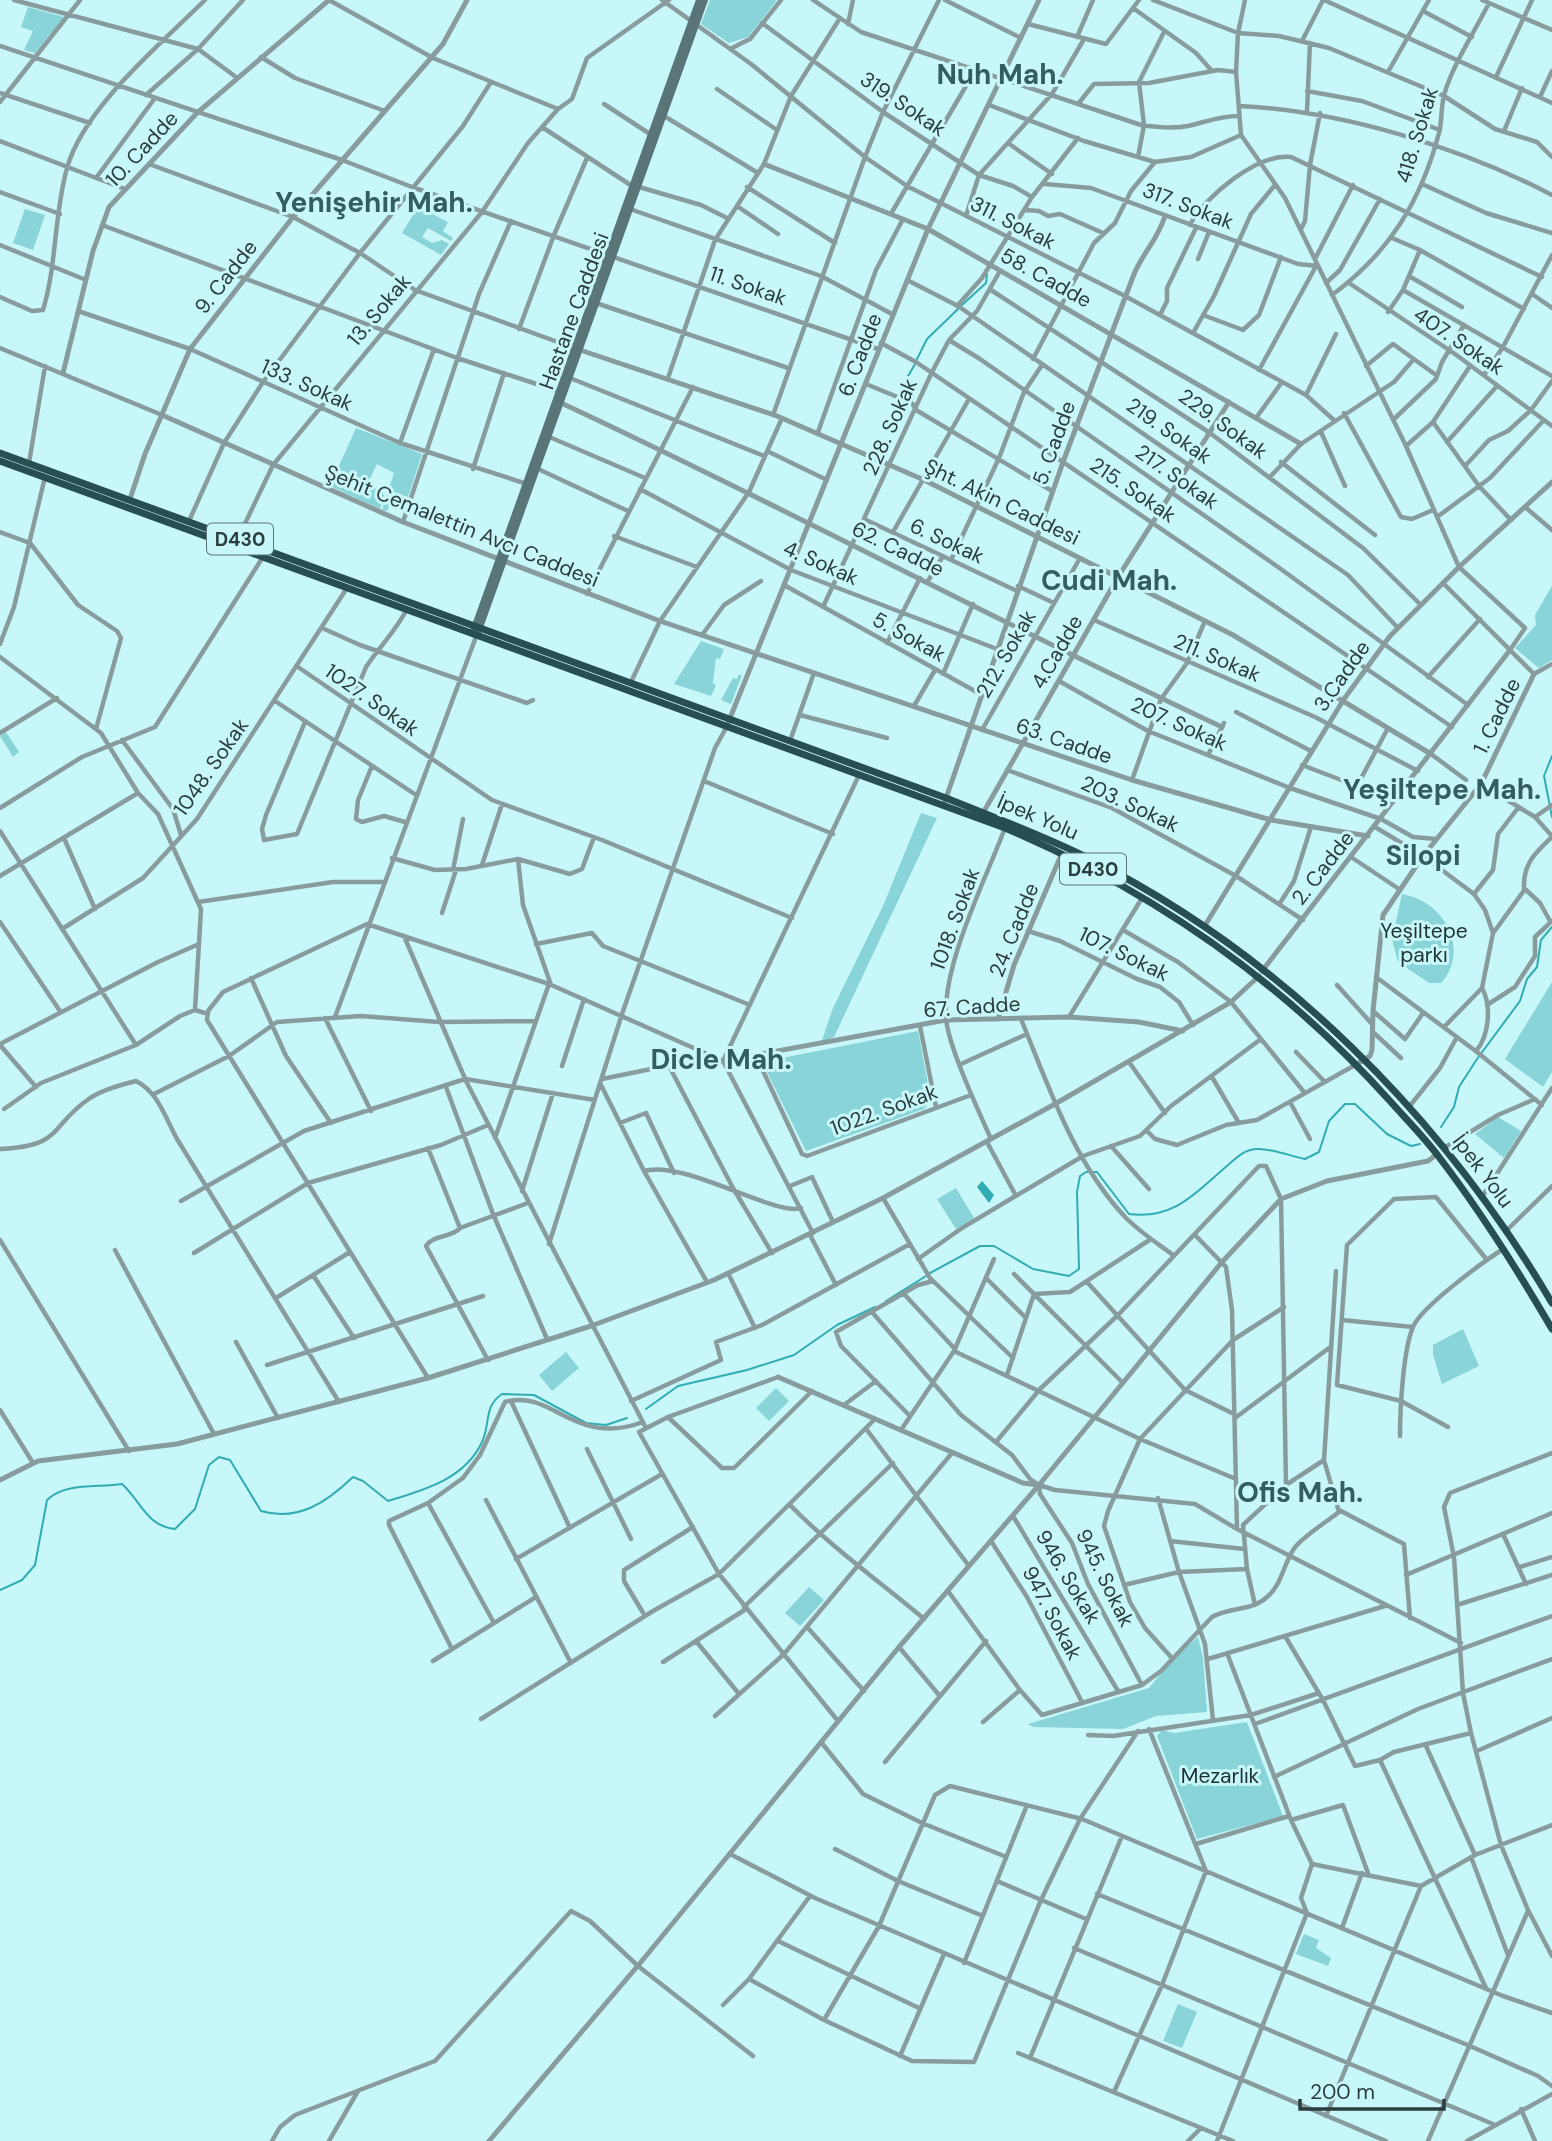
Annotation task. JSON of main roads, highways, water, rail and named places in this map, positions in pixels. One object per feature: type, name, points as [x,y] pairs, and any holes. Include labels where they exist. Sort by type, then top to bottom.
[{"type":"highway","name":"D430","points":[[0,453],[238,538],[860,775],[945,802],[1062,853],[1171,912],[1261,973],[1357,1064],[1437,1154],[1505,1248],[1552,1329]]},
{"type":"highway","name":"D430","points":[[0,461],[348,587],[476,629]]},
{"type":"highway","name":"İpek Yolu","points":[[476,629],[728,724],[790,742],[945,802],[983,813],[1089,858],[1204,927],[1365,1059],[1444,1148],[1506,1231],[1552,1304]]},
{"type":"highway","points":[[1540,1309],[1547,1312],[1552,1304]]},
{"type":"main road","name":"Hastane Caddesi","points":[[500,559],[664,116],[699,0]]},
{"type":"main road","name":"Hastane Caddesi","points":[[476,629],[524,483],[558,391],[596,303],[610,256],[631,209],[651,135],[705,0]]},
{"type":"waterway","points":[[962,305],[986,283],[987,275]]},
{"type":"waterway","points":[[917,359],[927,339],[958,309]]},
{"type":"waterway","points":[[903,385],[915,364]]},
{"type":"waterway","points":[[1552,756],[1544,776],[1552,817]]},
{"type":"waterway","points":[[1441,1127],[1454,1107],[1459,1087],[1520,1001],[1527,979],[1537,967],[1541,940],[1552,927]]},
{"type":"waterway","points":[[930,1273],[980,1246],[994,1246],[1033,1269],[1069,1276],[1079,1269],[1077,1192],[1080,1176],[1086,1172],[1097,1172],[1129,1214],[1145,1215],[1159,1213],[1184,1202],[1248,1151],[1268,1150],[1305,1159],[1319,1152],[1329,1121],[1345,1104],[1355,1104],[1387,1134],[1411,1146],[1420,1144]]},
{"type":"waterway","points":[[886,1301],[926,1276]]},
{"type":"waterway","points":[[646,1409],[678,1386],[747,1370],[794,1355],[837,1325],[875,1307]]},
{"type":"waterway","points":[[0,1590],[22,1580],[35,1565],[47,1500],[63,1490],[122,1484],[150,1518],[165,1527],[175,1529],[195,1509],[209,1465],[219,1457],[230,1460],[261,1511],[287,1514],[300,1512],[322,1502],[353,1477],[363,1481],[388,1501],[442,1481],[475,1455],[485,1435],[492,1404],[502,1394],[534,1395],[586,1423],[606,1425],[627,1418]]},
{"type":"district","name":"Nuh Mah.","points":[[1000,74]]},
{"type":"district","name":"Yenişehir Mah.","points":[[374,202]]},
{"type":"district","name":"Cudi Mah.","points":[[1109,580]]},
{"type":"district","name":"Yeşiltepe Mah.","points":[[1442,789]]},
{"type":"district","name":"Silopi","points":[[1423,855]]},
{"type":"district","name":"Dicle Mah.","points":[[721,1059]]},
{"type":"district","name":"Ofis Mah.","points":[[1300,1492]]},
{"type":"park label","name":"Yeşiltepe parkı","points":[[1424,943]]},
{"type":"park label","name":"Mezarlık","points":[[1220,1776]]}]
